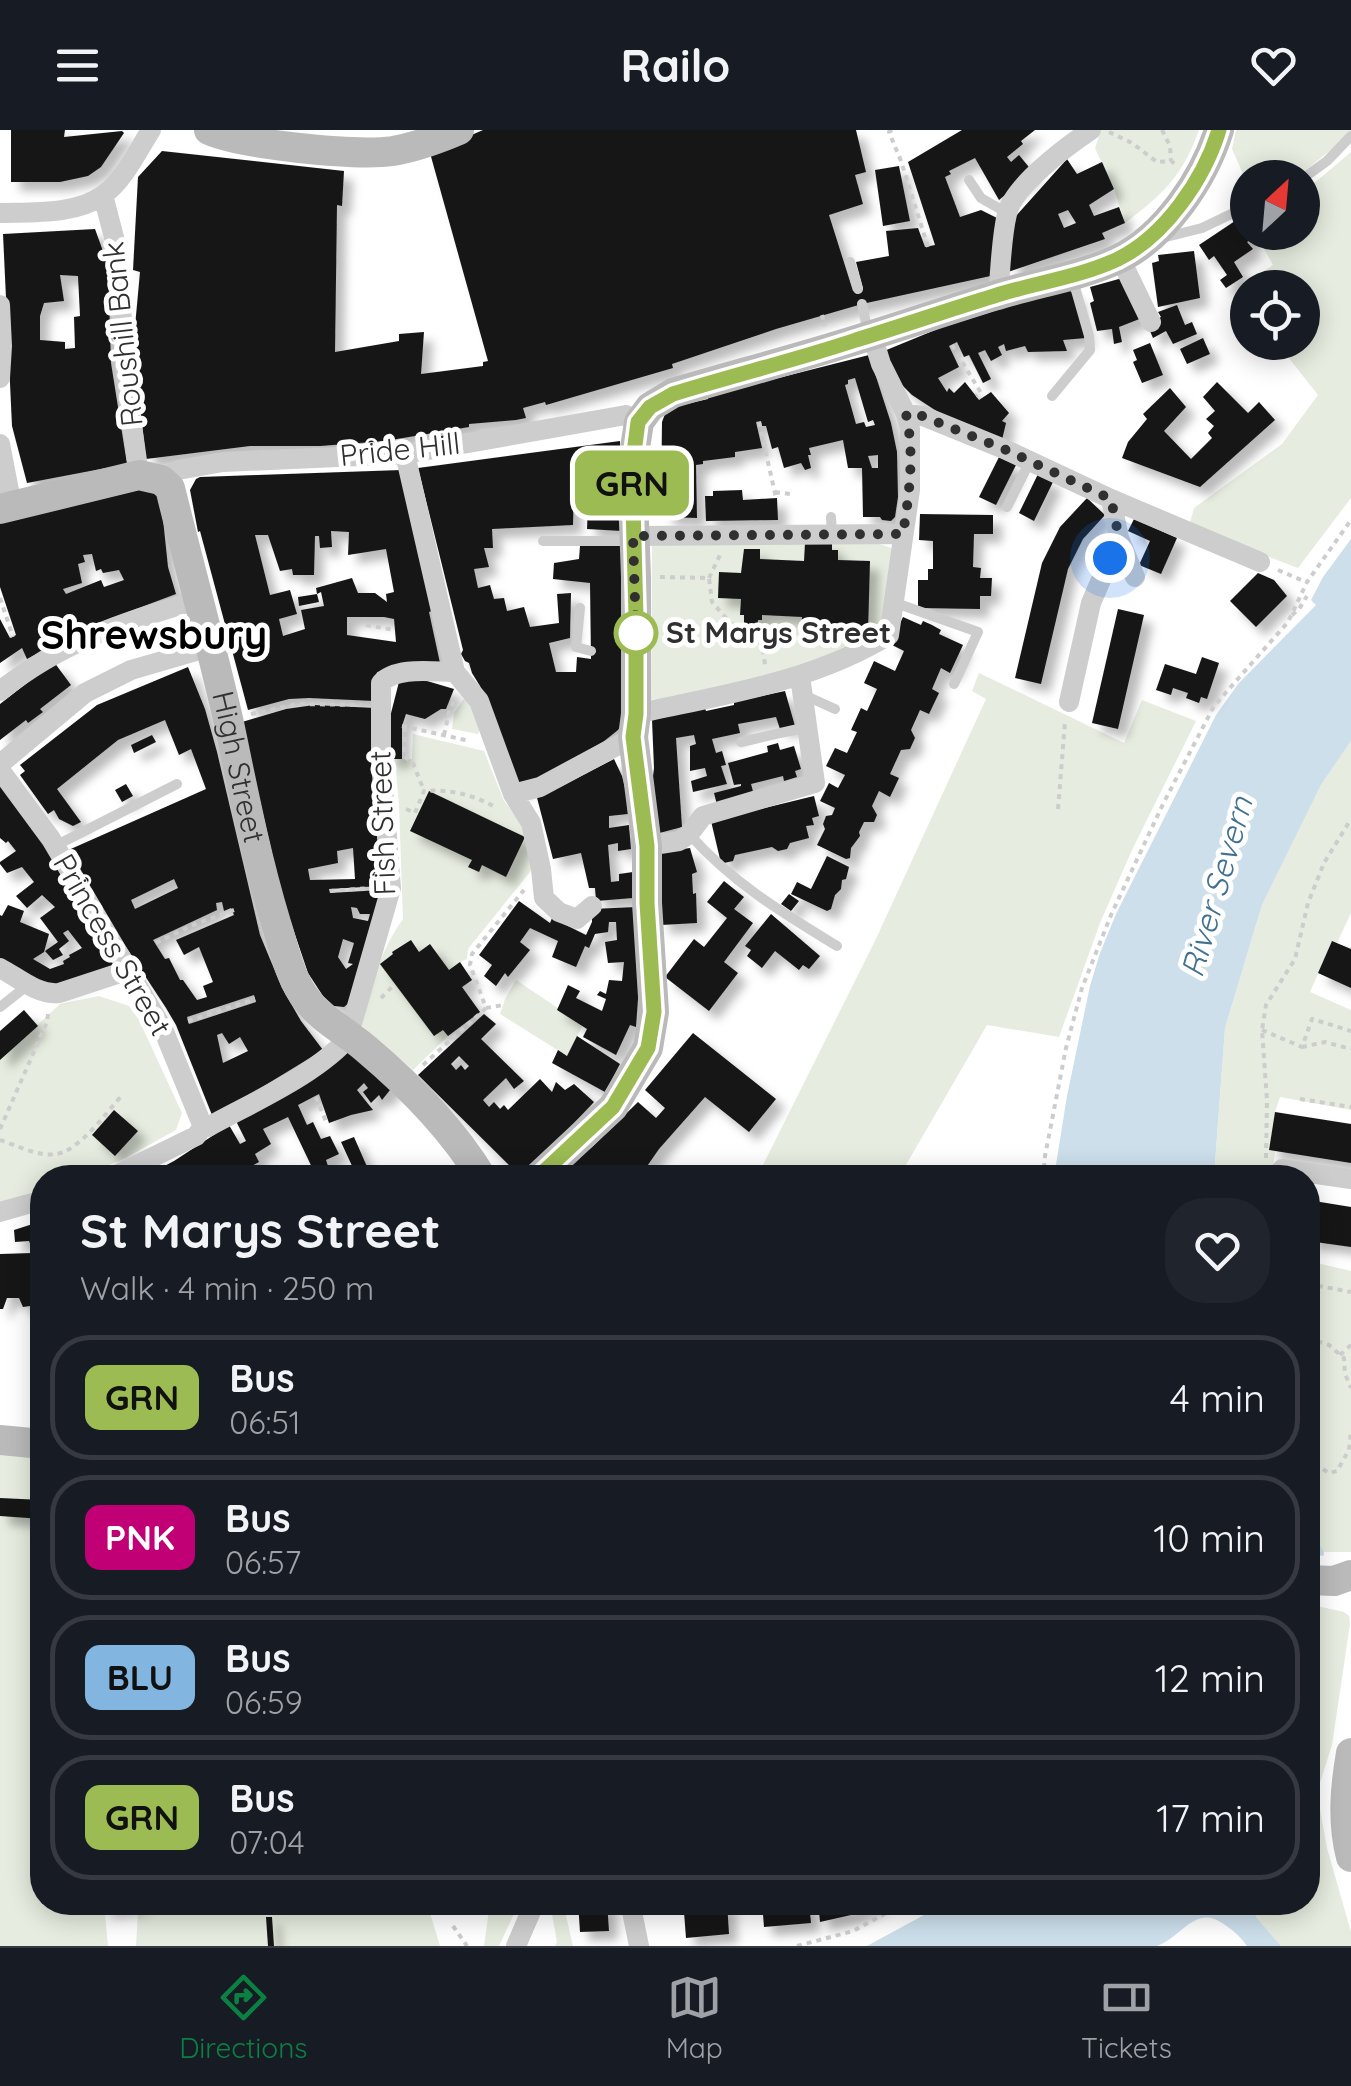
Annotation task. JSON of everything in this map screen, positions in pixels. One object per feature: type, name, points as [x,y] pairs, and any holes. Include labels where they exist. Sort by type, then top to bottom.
[{"type":"street","points":[[0,213],[75,207],[103,195],[151,130]]},
{"type":"street","points":[[209,130],[292,146],[370,151],[418,146],[459,130]]},
{"type":"street","points":[[998,294],[1012,199],[1060,150],[1091,130]]},
{"type":"street","points":[[551,1165],[613,1107],[648,1048],[654,1012],[647,846],[631,655],[636,577],[632,468],[638,422],[650,407],[673,394],[1120,258],[1168,218],[1197,181],[1216,138]]},
{"type":"street","name":"Roushill Bank","points":[[103,195],[116,245],[128,397],[150,477]]},
{"type":"street","points":[[1120,258],[1151,322]]},
{"type":"street","points":[[0,305],[0,378]]},
{"type":"street","points":[[513,794],[540,787],[634,725],[768,684],[801,685],[888,634],[910,490],[910,446],[906,414],[870,335]]},
{"type":"street","points":[[906,414],[922,416],[1030,461],[1260,562]]},
{"type":"street","name":"Pride Hill","points":[[150,477],[223,462],[405,454],[626,415],[638,422]]},
{"type":"street","points":[[0,444],[6,508],[150,477]]},
{"type":"street","points":[[405,454],[455,672],[479,700],[513,794],[531,823],[544,898],[559,912],[577,919],[592,906]]},
{"type":"street","name":"High Street","points":[[150,477],[170,488],[256,850],[296,982],[323,1017],[350,1034],[405,1082],[473,1165]]},
{"type":"street","points":[[1111,499],[1119,538],[1136,577]]},
{"type":"street","points":[[633,538],[831,525],[903,534]]},
{"type":"street","points":[[1069,702],[1091,603],[1119,538]]},
{"type":"street","points":[[0,691],[67,646],[126,622],[198,600]]},
{"type":"street","points":[[1,769],[85,693],[131,670],[210,647]]},
{"type":"street","name":"Fish Street","points":[[350,1034],[390,888],[381,761],[381,683],[387,676],[398,674],[455,672]]},
{"type":"street","points":[[647,846],[679,840],[702,816],[815,782],[801,685]]},
{"type":"street","name":"Princess Street","points":[[1,769],[55,846],[163,1029],[203,1127]]},
{"type":"street","points":[[0,968],[49,994],[129,970]]},
{"type":"street","points":[[141,1165],[304,1073],[338,1050],[350,1034]]},
{"type":"street","points":[[1320,1175],[1351,1180]]},
{"type":"street","points":[[0,1212],[30,1203]]},
{"type":"street","points":[[0,1440],[30,1443]]},
{"type":"street","points":[[1350,1845],[1344,1794],[1351,1753]]},
{"type":"street","points":[[516,1946],[529,1915]]},
{"type":"street","points":[[633,1915],[639,1946]]},
{"type":"lane","points":[[1320,166],[1351,136]]},
{"type":"lane","points":[[969,180],[981,198],[1007,213]]},
{"type":"lane","points":[[1146,240],[1202,228],[1230,215]]},
{"type":"lane","points":[[850,262],[858,289]]},
{"type":"lane","points":[[1052,396],[1090,350],[1071,274]]},
{"type":"lane","points":[[862,304],[870,335]]},
{"type":"lane","points":[[1007,507],[1030,461]]},
{"type":"lane","points":[[543,542],[633,538]]},
{"type":"lane","points":[[893,602],[978,632],[954,684]]},
{"type":"lane","points":[[580,608],[576,648],[591,650]]},
{"type":"lane","points":[[801,685],[835,709]]},
{"type":"lane","points":[[740,742],[808,727]]},
{"type":"lane","points":[[55,846],[177,784]]},
{"type":"lane","points":[[688,834],[753,894],[837,946]]},
{"type":"lane","points":[[0,1006],[28,985]]},
{"type":"path","points":[[892,130],[889,132],[928,246]]},
{"type":"path","points":[[1105,130],[1132,143],[1157,162],[1171,161],[1170,146],[1161,131]]},
{"type":"path","points":[[952,344],[981,393],[976,396]]},
{"type":"path","points":[[758,422],[776,495],[790,494]]},
{"type":"path","points":[[1290,616],[1307,582],[1351,520]]},
{"type":"path","points":[[1260,562],[1307,582]]},
{"type":"path","points":[[636,577],[709,578],[712,602],[735,628],[761,634],[768,684]]},
{"type":"path","points":[[1043,1165],[1082,988],[1111,914],[1214,706],[1308,596]]},
{"type":"path","points":[[0,598],[13,637]]},
{"type":"path","points":[[366,625],[395,630]]},
{"type":"path","points":[[444,735],[455,672]]},
{"type":"path","points":[[1058,808],[1069,702]]},
{"type":"path","points":[[228,720],[298,704],[380,706]]},
{"type":"path","points":[[411,811],[414,813],[424,791],[413,763],[404,756],[403,726],[495,744]]},
{"type":"path","points":[[424,791],[479,797],[523,825],[531,823]]},
{"type":"path","points":[[1273,1165],[1262,1030],[1266,1005],[1295,958],[1308,903],[1324,863],[1351,819]]},
{"type":"path","points":[[330,891],[380,888]]},
{"type":"path","points":[[486,1008],[470,965],[472,954],[516,899]]},
{"type":"path","points":[[156,943],[234,910]]},
{"type":"path","points":[[376,1009],[384,993],[396,984]]},
{"type":"path","points":[[0,1129],[48,1022],[49,994]]},
{"type":"path","points":[[188,1021],[255,999]]},
{"type":"path","points":[[415,1073],[486,1008],[502,1005]]},
{"type":"path","points":[[1302,1047],[1312,1019],[1351,1031]]},
{"type":"path","points":[[1262,1030],[1302,1047],[1325,1042],[1351,1048]]},
{"type":"path","points":[[0,1140],[58,1155],[81,1140],[123,1094]]},
{"type":"path","points":[[316,1097],[326,1124]]},
{"type":"path","points":[[1300,1100],[1351,1107]]},
{"type":"path","points":[[1320,1286],[1351,1292]]},
{"type":"path","points":[[1320,1342],[1344,1358],[1351,1388]]},
{"type":"path","points":[[1340,1355],[1351,1345]]},
{"type":"path","points":[[1320,1467],[1329,1473],[1337,1470],[1349,1450],[1351,1432]]},
{"type":"path","points":[[798,1946],[854,1931],[883,1915]]},
{"type":"path","points":[[453,1926],[467,1946]]},
{"type":"shaded area","points":[[1101,130],[1199,130],[1170,183],[1125,223],[1095,148]]},
{"type":"shaded area","points":[[1236,130],[1351,130],[1318,160],[1237,160],[1232,149]]},
{"type":"shaded area","points":[[1351,152],[1351,498],[1298,568],[1189,526],[1194,508],[1282,444],[1318,395],[1290,360],[1320,360],[1320,270],[1265,270],[1273,265],[1265,250],[1320,250],[1320,178]]},
{"type":"shaded area","points":[[873,542],[901,551],[885,632],[768,681],[651,700],[652,545]]},
{"type":"shaded area","points":[[979,673],[1124,743],[1142,700],[1196,721],[1100,923],[1059,1037],[987,1025],[906,1165],[763,1165],[875,941],[986,699],[972,691]]},
{"type":"shaded area","points":[[465,697],[482,724],[478,734],[452,729],[454,713]]},
{"type":"shaded area","points":[[413,734],[484,751],[504,801],[523,825],[534,867],[468,949],[467,959],[460,962],[472,980],[462,988],[480,1012],[413,1070],[361,1025],[382,957],[403,919],[395,759],[412,759]]},
{"type":"shaded area","points":[[1351,741],[1351,913],[1337,943],[1332,942],[1310,992],[1351,1010],[1351,1110],[1280,1097],[1269,1150],[1275,1151],[1273,1165],[1215,1165],[1225,1028],[1262,905],[1321,785]]},
{"type":"shaded area","points":[[516,980],[583,1025],[567,1056],[500,1014]]},
{"type":"shaded area","points":[[99,996],[129,1006],[182,1113],[176,1130],[108,1165],[30,1165],[30,1193],[0,1202],[0,1060],[60,1004]]},
{"type":"shaded area","points":[[1320,1264],[1351,1271],[1351,1552],[1324,1552],[1320,1545]]},
{"type":"shaded area","points":[[0,1450],[30,1452],[30,1915],[105,1915],[108,1946],[0,1946]]},
{"type":"shaded area","points":[[1320,1607],[1344,1612],[1350,1624],[1332,1745],[1320,1783]]},
{"type":"shaded area","points":[[1320,1809],[1351,1932],[1351,1946],[1281,1946],[1256,1915],[1320,1915]]},
{"type":"shaded area","points":[[138,1915],[431,1915],[440,1946],[136,1946]]},
{"type":"shaded area","points":[[488,1915],[513,1915],[499,1946],[484,1946]]},
{"type":"shaded area","points":[[552,1915],[566,1915],[573,1946],[555,1946]]},
{"type":"water","name":"River Severn","points":[[1351,539],[1351,741],[1321,785],[1262,905],[1225,1028],[1215,1165],[1056,1165],[1090,986],[1116,914],[1216,715],[1238,684],[1316,605],[1311,600]]},
{"type":"water","points":[[1320,1545],[1324,1552],[1320,1582]]},
{"type":"water","points":[[924,1915],[1256,1915],[1281,1946],[1247,1946],[1226,1926],[1204,1918],[1157,1946],[867,1946]]},
{"type":"pier","points":[[1320,1556],[1328,1556],[1320,1606]]},
{"type":"building","points":[[11,130],[65,130],[64,137],[124,133],[101,167],[88,176],[60,182],[11,182]]},
{"type":"building","points":[[483,130],[856,130],[866,172],[855,175],[863,204],[829,215],[853,291],[863,288],[856,262],[889,256],[886,231],[918,228],[925,247],[935,245],[908,162],[962,130],[1035,130],[1007,157],[1011,162],[1019,155],[1033,172],[999,200],[975,158],[945,177],[960,217],[981,210],[999,219],[995,275],[862,304],[776,329],[672,364],[673,368],[546,405],[545,402],[523,408],[526,418],[469,424],[385,441],[250,446],[146,459],[133,348],[140,272],[133,270],[138,177],[162,151],[344,171],[342,206],[337,205],[335,352],[399,341],[399,334],[424,332],[421,374],[483,366],[488,361],[430,153]]},
{"type":"building","points":[[1067,159],[1077,174],[1102,162],[1114,189],[1089,205],[1094,216],[1119,207],[1125,223],[1102,233],[1105,239],[1008,272],[1015,217]],"holes":[[[1068,210],[1076,223],[1064,228],[1058,214]]]},
{"type":"building","points":[[899,166],[910,221],[883,226],[875,170]]},
{"type":"building","points":[[1230,224],[1230,250],[1252,250],[1234,262],[1239,270],[1230,270],[1230,285],[1226,288],[1220,280],[1227,275],[1214,256],[1209,260],[1199,245]]},
{"type":"building","points":[[95,229],[108,265],[111,363],[127,464],[27,483],[12,426],[3,234]],"holes":[[[60,275],[78,276],[80,316],[74,317],[75,348],[65,349],[65,342],[40,340],[44,303],[64,301]]]},
{"type":"building","points":[[1194,251],[1200,298],[1158,307],[1152,263],[1159,261],[1158,255]]},
{"type":"building","points":[[1126,277],[1142,318],[1119,327],[1122,342],[1114,344],[1112,329],[1097,331],[1090,287]]},
{"type":"building","points":[[1067,288],[1075,295],[1086,338],[1063,340],[1067,351],[1028,352],[1025,346],[1006,351],[1004,344],[998,347],[1002,355],[991,361],[985,350],[978,353],[991,379],[983,383],[969,355],[964,357],[957,342],[949,346],[959,367],[938,378],[947,392],[949,388],[954,393],[965,382],[979,400],[991,392],[1009,413],[1002,421],[1006,423],[1002,440],[941,414],[912,395],[901,384],[884,351],[940,328]]},
{"type":"building","points":[[1177,305],[1185,325],[1192,322],[1197,334],[1173,344],[1166,331],[1153,338],[1147,324],[1161,317],[1158,312]]},
{"type":"building","points":[[1203,338],[1210,354],[1187,364],[1180,349]]},
{"type":"building","points":[[1150,343],[1163,375],[1142,383],[1133,362],[1137,360],[1133,350]]},
{"type":"building","points":[[869,355],[897,452],[895,517],[891,521],[863,517],[862,468],[848,468],[843,440],[809,448],[811,468],[805,470],[801,463],[784,468],[778,447],[772,449],[761,421],[756,422],[762,448],[696,465],[697,518],[665,517],[665,508],[661,507],[662,422],[673,407]],"holes":[[[855,378],[868,422],[873,420],[875,425],[856,424],[845,385]],[[878,455],[878,468],[872,468],[868,456]]]},
{"type":"building","points":[[1217,382],[1248,413],[1259,402],[1275,420],[1200,487],[1122,458],[1128,442],[1147,419],[1143,414],[1170,388],[1186,407],[1164,431],[1191,459],[1212,438],[1208,433],[1214,426],[1206,419],[1215,411],[1203,397]]},
{"type":"building","points":[[620,441],[622,531],[587,529],[588,505],[601,505],[599,486],[574,485],[573,525],[492,529],[493,548],[484,548],[489,567],[474,569],[478,588],[490,585],[494,599],[504,598],[507,611],[524,607],[530,627],[559,623],[557,594],[571,593],[570,638],[549,643],[556,672],[576,672],[577,657],[591,659],[590,583],[553,579],[554,563],[579,559],[580,546],[622,546],[625,720],[603,742],[517,790],[480,686],[461,654],[418,468]]},
{"type":"building","points":[[999,457],[1016,465],[996,505],[979,497]]},
{"type":"building","points":[[401,470],[440,663],[377,672],[374,701],[289,699],[248,710],[198,532],[190,490],[200,477]],"holes":[[[331,531],[349,532],[348,555],[386,549],[394,592],[386,594],[387,602],[375,593],[358,593],[352,578],[316,588],[324,606],[301,610],[305,629],[283,636],[279,619],[297,614],[290,590],[270,595],[255,535],[268,535],[280,571],[292,569],[293,575],[314,575],[315,536],[319,536],[320,548],[332,547]],[[347,617],[394,619],[396,642],[347,635]],[[255,626],[263,644],[252,647],[247,628]]]},
{"type":"building","points":[[1038,474],[1053,482],[1034,521],[1019,513]]},
{"type":"building","points":[[153,488],[161,500],[168,567],[176,594],[96,624],[27,659],[22,648],[0,663],[0,619],[10,638],[16,635],[0,587],[0,523]],"holes":[[[92,554],[96,571],[119,570],[124,580],[104,587],[101,580],[66,594],[63,589],[82,583],[78,564],[85,562],[83,555]]]},
{"type":"building","points":[[742,490],[743,500],[777,498],[778,520],[706,521],[705,496],[713,496],[713,491]]},
{"type":"building","points":[[1087,498],[1105,515],[1083,539],[1068,569],[1041,684],[1015,678],[1042,563],[1060,527]]},
{"type":"building","points":[[920,514],[993,515],[993,534],[974,534],[973,567],[981,568],[980,578],[992,578],[991,596],[980,596],[980,609],[918,608],[918,580],[928,580],[928,569],[933,569],[933,541],[919,540]]},
{"type":"building","points":[[1134,519],[1177,538],[1161,574],[1139,565],[1150,541],[1128,531]]},
{"type":"building","points":[[805,543],[832,544],[832,550],[838,550],[838,560],[870,561],[868,632],[801,630],[802,617],[762,615],[757,628],[744,627],[741,599],[718,598],[719,572],[741,573],[744,549],[760,549],[760,559],[804,561]]},
{"type":"building","points":[[1258,573],[1274,580],[1287,596],[1256,627],[1230,601]]},
{"type":"building","points":[[317,594],[319,602],[299,606],[298,597]]},
{"type":"building","points":[[1118,609],[1144,615],[1118,729],[1092,723]]},
{"type":"building","points":[[903,617],[932,625],[941,630],[939,634],[963,645],[950,673],[941,668],[932,689],[939,693],[929,714],[920,710],[911,730],[915,738],[910,749],[901,750],[890,774],[899,778],[890,797],[879,791],[872,806],[877,815],[874,822],[864,822],[850,858],[846,859],[817,845],[826,816],[832,815],[835,808],[820,801],[829,783],[838,788],[845,775],[826,766],[835,748],[847,753],[857,732],[851,730],[861,708],[867,711],[877,689],[864,683],[874,661],[895,671],[904,651],[890,644]]},
{"type":"building","points":[[1202,657],[1219,663],[1207,699],[1201,697],[1199,703],[1186,698],[1188,693],[1173,688],[1171,695],[1156,690],[1165,664],[1196,674]]},
{"type":"building","points":[[54,662],[71,685],[40,709],[43,712],[0,740],[0,704]]},
{"type":"building","points":[[188,667],[217,752],[260,935],[282,988],[323,1050],[212,1115],[176,1025],[64,852],[206,789],[191,749],[179,755],[165,720],[118,740],[57,789],[81,822],[73,826],[59,819],[54,810],[48,814],[20,775],[25,771],[20,765],[97,705]],"holes":[[[174,879],[178,888],[135,909],[131,900]],[[222,902],[224,911],[231,908],[234,915],[176,940],[184,955],[199,947],[213,982],[203,986],[207,997],[197,1000],[153,940],[217,910],[216,903]],[[254,995],[256,1002],[189,1024],[187,1017]],[[222,1033],[229,1044],[240,1037],[248,1051],[223,1063],[217,1035]]]},
{"type":"building","points":[[400,678],[417,678],[454,689],[446,709],[425,719],[406,714],[402,759],[387,759],[389,721]]},
{"type":"building","points":[[785,691],[795,726],[780,729],[776,717],[738,724],[740,733],[712,739],[716,753],[722,751],[726,765],[721,766],[727,784],[693,792],[691,781],[707,776],[705,768],[690,771],[694,735],[676,738],[682,827],[652,835],[652,720]]},
{"type":"building","points":[[314,705],[375,708],[381,886],[329,889],[330,893],[381,890],[351,1001],[344,1007],[334,1006],[323,996],[308,973],[281,893],[242,722]],"holes":[[[353,848],[355,879],[310,880],[308,869],[338,863],[337,851]],[[351,907],[360,914],[370,914],[368,921],[353,918]],[[343,939],[354,943],[348,963],[353,964],[346,969],[338,957]]]},
{"type":"building","points":[[152,735],[156,742],[134,753],[131,745]]},
{"type":"building","points":[[778,743],[780,750],[794,746],[801,769],[795,771],[797,777],[784,781],[783,776],[751,784],[754,795],[717,805],[714,793],[741,786],[734,785],[728,763],[768,752],[767,746]]},
{"type":"building","points":[[614,759],[622,776],[628,814],[609,816],[609,828],[629,825],[631,849],[618,851],[618,843],[608,845],[611,882],[619,881],[619,874],[633,872],[633,898],[596,901],[581,853],[553,859],[536,794],[560,787]]},
{"type":"building","points":[[126,784],[133,796],[122,802],[115,790]]},
{"type":"building","points":[[0,785],[42,839],[116,965],[54,989],[0,959],[0,915],[8,905],[24,911],[20,922],[49,934],[44,952],[33,959],[50,969],[64,964],[69,955],[82,948],[68,930],[63,933],[69,941],[59,949],[63,955],[53,960],[45,951],[58,942],[40,918],[55,907],[42,895],[27,908],[16,896],[34,882],[22,867],[7,873],[0,864],[16,851],[0,838]]},
{"type":"building","points":[[429,791],[525,837],[506,877],[482,865],[479,872],[468,867],[472,860],[410,831]]},
{"type":"building","points":[[814,796],[819,816],[812,818],[814,825],[806,826],[809,838],[790,843],[787,849],[778,851],[772,847],[735,855],[733,861],[724,863],[720,859],[711,821]]},
{"type":"building","points":[[690,848],[697,872],[692,874],[697,923],[661,925],[655,853]]},
{"type":"building","points":[[827,856],[849,867],[827,911],[791,894],[797,882],[811,889]]},
{"type":"building","points":[[724,881],[744,897],[734,909],[753,923],[724,962],[738,973],[709,1011],[665,977],[694,939],[704,947],[727,918],[707,902]]},
{"type":"building","points":[[789,894],[799,901],[791,911],[781,904]]},
{"type":"building","points":[[519,901],[550,923],[552,918],[586,935],[592,909],[636,907],[641,957],[636,1027],[630,1025],[616,1055],[583,1037],[587,1029],[557,1010],[568,985],[580,991],[576,998],[602,1011],[606,999],[597,995],[600,991],[606,994],[609,980],[622,981],[624,962],[608,963],[605,942],[617,940],[616,922],[609,922],[608,932],[595,934],[576,967],[552,957],[558,941],[530,928],[520,942],[530,950],[496,986],[484,976],[492,965],[479,955]]},
{"type":"building","points":[[771,914],[820,956],[809,969],[803,965],[799,970],[775,951],[762,968],[747,956],[751,950],[745,946]]},
{"type":"building","points":[[411,940],[419,952],[430,944],[449,970],[460,962],[472,980],[462,987],[480,1012],[448,1036],[443,1030],[434,1036],[380,964]]},
{"type":"building","points":[[1332,941],[1351,949],[1351,988],[1318,973]]},
{"type":"building","points":[[24,1010],[38,1026],[0,1060],[0,1031]]},
{"type":"building","points":[[484,1014],[496,1024],[481,1039],[524,1081],[514,1089],[506,1078],[483,1100],[489,1107],[494,1102],[500,1109],[504,1105],[508,1110],[540,1079],[552,1092],[556,1082],[565,1090],[574,1084],[594,1102],[534,1165],[509,1165],[418,1075]],"holes":[[[459,1056],[469,1066],[465,1070],[461,1065],[456,1070],[451,1064]]]},
{"type":"building","points":[[693,1033],[776,1099],[749,1132],[705,1097],[648,1165],[570,1165],[638,1102],[656,1118],[665,1108],[645,1090]]},
{"type":"building","points":[[577,1036],[620,1064],[605,1092],[552,1063],[558,1050],[567,1056]]},
{"type":"building","points":[[351,1044],[394,1085],[382,1100],[379,1095],[371,1103],[363,1092],[368,1088],[364,1083],[357,1090],[373,1110],[329,1123],[319,1094],[298,1105],[307,1125],[313,1122],[321,1139],[330,1136],[339,1154],[326,1160],[328,1165],[311,1165],[288,1117],[263,1129],[271,1144],[255,1154],[259,1162],[254,1165],[166,1165],[229,1125],[240,1144],[246,1141],[236,1121]]},
{"type":"building","points":[[114,1110],[138,1131],[115,1156],[92,1135]]},
{"type":"building","points":[[1275,1112],[1351,1124],[1351,1163],[1269,1150]]},
{"type":"building","points":[[354,1137],[366,1165],[352,1165],[341,1142]]},
{"type":"building","points":[[1320,1202],[1351,1207],[1351,1247],[1320,1243]]},
{"type":"building","points":[[30,1225],[30,1244],[15,1242],[14,1230]]},
{"type":"building","points":[[30,1253],[30,1306],[23,1307],[19,1298],[7,1298],[0,1309],[0,1254]]},
{"type":"building","points":[[0,1498],[30,1499],[30,1518],[0,1516]]},
{"type":"building","points":[[579,1915],[608,1915],[609,1931],[580,1932]]},
{"type":"building","points":[[684,1915],[728,1915],[729,1934],[686,1938]]},
{"type":"building","points":[[763,1915],[810,1915],[811,1923],[764,1927]]},
{"type":"building","points":[[819,1915],[851,1915],[820,1922]]},
{"type":"building","points":[[266,1917],[272,1917],[274,1946],[268,1946]]},
{"type":"bus line","name":"GRN","points":[[551,1165],[613,1107],[648,1048],[654,1012],[647,846],[633,737],[636,577],[632,468],[638,422],[650,407],[673,394],[1120,258],[1146,240],[1182,202],[1197,181],[1219,130]]},
{"type":"place","name":"St Marys Street","points":[[636,633]]},
{"type":"district","name":"Shrewsbury","points":[[154,635]]},
{"type":"route","points":[[636,633],[633,536],[903,534],[910,490],[910,429],[906,414],[922,416],[1004,449],[1111,499],[1119,538],[1110,558]]}]
